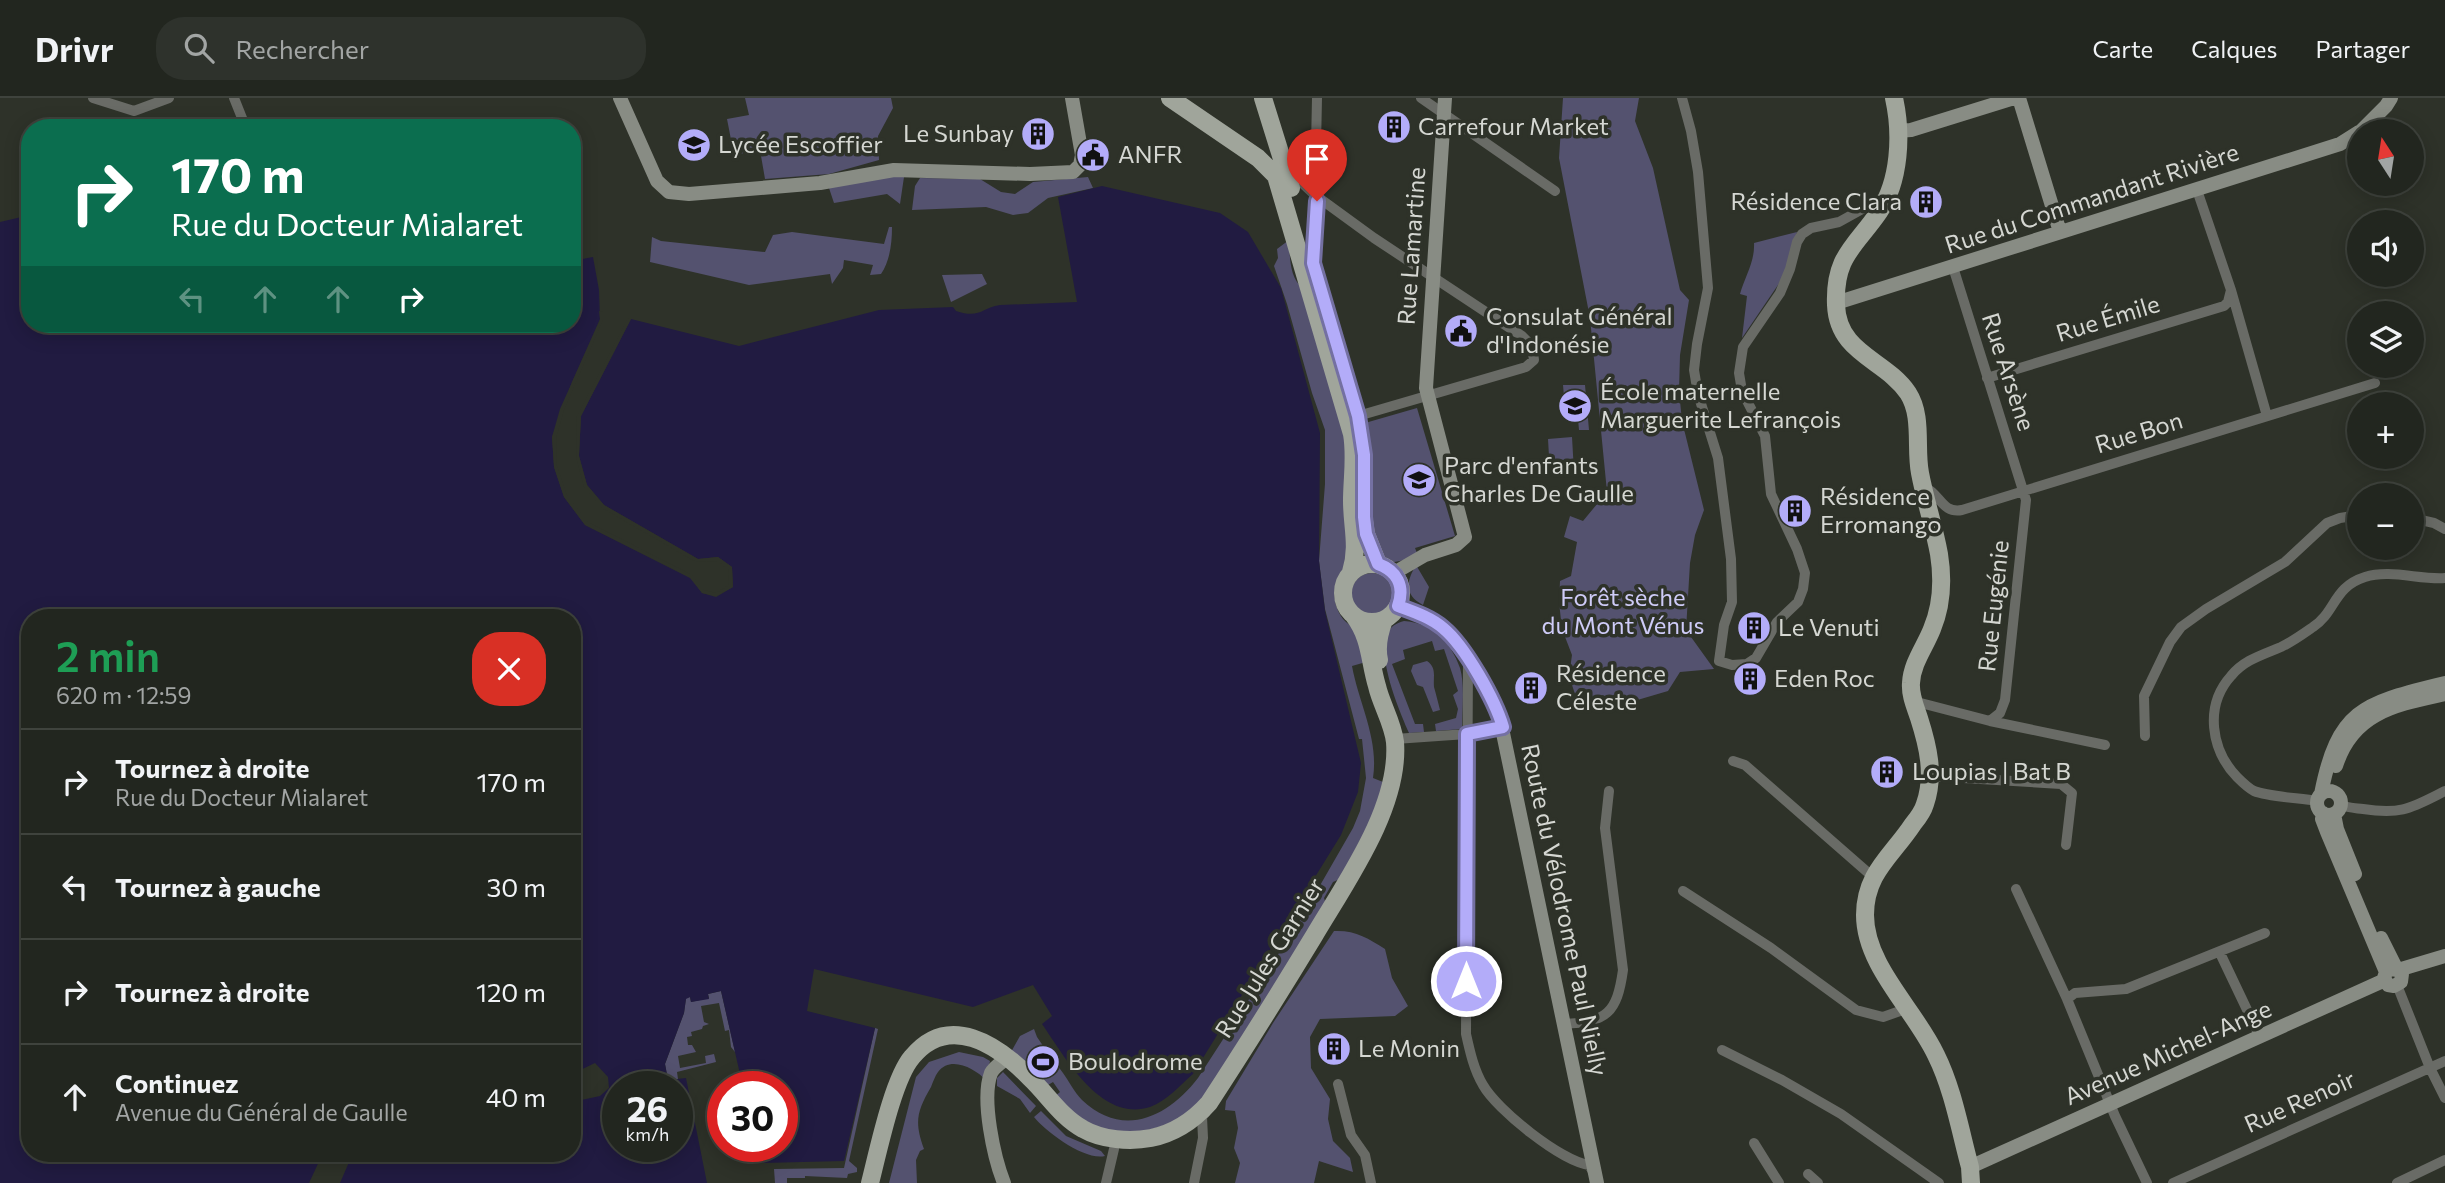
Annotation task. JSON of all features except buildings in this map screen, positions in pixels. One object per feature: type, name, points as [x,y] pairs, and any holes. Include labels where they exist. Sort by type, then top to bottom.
[{"type":"main road","points":[[1170,98],[1280,171],[1313,263],[1358,416],[1364,455],[1366,534],[1378,564]]},
{"type":"main road","points":[[1263,98],[1355,453],[1353,522],[1357,554],[1342,594],[1348,610],[1354,616],[1369,622],[1384,620],[1398,606],[1401,589],[1394,573],[1378,564],[1368,563],[1351,572]]},
{"type":"main road","points":[[1894,98],[1896,163],[1888,195],[1846,254],[1838,279],[1836,303],[1840,327],[1857,351],[1895,379],[1913,402],[1918,460],[1939,555],[1941,583],[1933,628],[1914,669],[1911,682],[1913,701],[1925,738],[1930,776],[1924,809],[1873,877],[1866,903],[1867,934],[1871,949],[1937,1057],[1971,1175]]},
{"type":"main road","points":[[1236,144],[1255,147],[1263,145],[1270,140],[1273,131]]},
{"type":"main road","name":"Rue Jules Garnier","points":[[1003,1061],[1032,1079],[1063,1115],[1091,1134],[1115,1139],[1141,1140],[1164,1135],[1197,1117],[1281,992],[1340,893],[1379,818],[1392,776],[1397,743],[1377,688],[1364,630],[1354,616]]},
{"type":"main road","name":"Rue Jules Garnier","points":[[870,1183],[901,1078],[911,1058],[925,1044],[940,1037],[962,1035],[982,1040],[1069,1131],[1091,1143],[1114,1149],[1138,1149],[1164,1144],[1202,1124],[1215,1110],[1356,885],[1391,816],[1400,780],[1396,779],[1398,760],[1394,708],[1383,683],[1377,652],[1384,620]]},
{"type":"main road","points":[[1378,846],[1375,838],[1381,827],[1379,818]]},
{"type":"main road","points":[[881,1183],[910,1076],[919,1060],[930,1052],[968,1043],[985,1049],[1003,1061]]},
{"type":"street","points":[[93,98],[134,111],[169,98]]},
{"type":"street","points":[[234,98],[242,119]]},
{"type":"street","points":[[620,98],[657,181],[669,192],[689,194],[820,183],[894,170],[1030,174],[1073,172],[1080,165],[1082,155],[1072,98]]},
{"type":"street","points":[[1313,263],[1317,201],[1317,98]]},
{"type":"street","points":[[1421,98],[1555,191]]},
{"type":"street","name":"Rue Lamartine","points":[[1394,573],[1425,555],[1456,545],[1465,537],[1426,397],[1425,377],[1445,98]]},
{"type":"street","points":[[1682,98],[1698,172],[1708,288],[1694,370],[1698,394],[1718,457],[1731,558],[1732,602],[1724,625],[1719,661],[1732,665],[1747,664],[1756,658],[1777,622],[1798,602],[1805,573],[1797,549],[1771,494],[1765,436],[1742,391],[1740,373],[1743,347],[1780,293],[1802,234],[1811,228],[1839,222],[1888,195]]},
{"type":"street","points":[[1897,131],[1912,130],[2016,98],[2060,232]]},
{"type":"street","name":"Rue du Commandant Rivière","points":[[2373,119],[2391,98]]},
{"type":"street","name":"Rue du Commandant Rivière","points":[[1836,303],[2197,190],[2347,140]]},
{"type":"street","points":[[1280,171],[1522,336],[1532,346],[1534,360],[1526,367],[1358,416]]},
{"type":"street","points":[[2197,190],[2231,290],[2267,416]]},
{"type":"street","name":"Rue Arsène","points":[[1953,267],[2023,490]]},
{"type":"street","name":"Rue Émile","points":[[1987,378],[2224,306],[2231,290]]},
{"type":"street","name":"Rue Bon","points":[[1923,487],[1932,490],[1942,505],[1956,511],[2375,383]]},
{"type":"street","name":"Rue Eugénie","points":[[1990,721],[2000,713],[2005,700],[2027,506],[2023,490]]},
{"type":"street","points":[[2145,736],[2144,696],[2180,626],[2285,562],[2327,523],[2347,517]]},
{"type":"street","points":[[2424,521],[2445,529]]},
{"type":"street","points":[[2445,578],[2367,576],[2348,584],[2316,625],[2283,646],[2248,661],[2232,674],[2219,691],[2213,718],[2216,743],[2230,769],[2253,790],[2385,813],[2404,811],[2445,791]]},
{"type":"street","name":"Route du Vélodrome Paul Nielly","points":[[1398,606],[1424,616],[1445,629],[1468,659],[1495,704],[1503,727],[1596,1179]]},
{"type":"street","points":[[1468,659],[1466,1034],[1484,1087],[1508,1113],[1557,1153],[1589,1165],[1596,1179]]},
{"type":"street","points":[[2445,683],[2383,699],[2357,714],[2336,739],[2328,803],[2430,1068],[2445,1098]]},
{"type":"street","points":[[2328,803],[2338,758],[2355,730],[2379,712],[2445,694]]},
{"type":"street","points":[[1913,701],[1990,721],[2105,745]]},
{"type":"street","points":[[1397,743],[1503,727]]},
{"type":"street","points":[[1733,761],[1745,765],[1873,877]]},
{"type":"street","points":[[1930,776],[2061,784],[2072,793],[2066,845]]},
{"type":"street","points":[[1564,1024],[1595,1020],[1608,1013],[1621,988],[1623,970],[1605,828],[1609,791]]},
{"type":"street","points":[[2016,889],[2067,999],[2109,1104],[2147,1183]]},
{"type":"street","points":[[1683,891],[1771,948],[1856,1010],[1883,1017],[1906,1006]]},
{"type":"street","points":[[2067,999],[2076,993],[2126,989],[2265,933]]},
{"type":"street","points":[[2220,953],[2260,1037]]},
{"type":"street","name":"Avenue Michel-Ange","points":[[1971,1175],[2109,1104],[2394,976],[2445,956]]},
{"type":"street","points":[[1722,1050],[1840,1114],[1939,1183]]},
{"type":"street","points":[[1003,1061],[991,1072],[989,1105],[995,1161],[1004,1183]]},
{"type":"street","name":"Rue Renoir","points":[[2173,1183],[2445,1061]]},
{"type":"street","points":[[1338,1084],[1351,1135],[1365,1155],[1371,1183]]},
{"type":"street","points":[[1194,1183],[1203,1138],[1202,1117],[1216,1098],[1216,1091]]},
{"type":"street","points":[[1174,1130],[1184,1131],[1198,1122],[1202,1124]]},
{"type":"street","points":[[1091,1134],[1098,1142],[1113,1146],[1114,1149]]},
{"type":"street","points":[[1106,1183],[1114,1149],[1117,1146],[1137,1145],[1141,1140]]},
{"type":"street","points":[[1754,1143],[1779,1183]]},
{"type":"street","points":[[2397,1183],[2445,1160]]},
{"type":"street","points":[[1808,1174],[1818,1183]]},
{"type":"green space","points":[[745,98],[891,98],[893,108],[878,136],[879,160],[829,174],[765,179],[760,150],[734,155],[727,119],[749,115]]},
{"type":"green space","name":"Forêt sèche du Mont Vénus","points":[[1563,98],[1639,98],[1635,121],[1653,168],[1680,290],[1689,300],[1680,355],[1679,391],[1682,421],[1704,510],[1695,535],[1690,563],[1686,630],[1714,669],[1680,672],[1668,691],[1634,701],[1615,703],[1603,695],[1583,701],[1577,700],[1569,676],[1572,655],[1562,629],[1559,602],[1560,581],[1571,576],[1577,542],[1564,537],[1570,516],[1583,521],[1607,492],[1590,318],[1559,158]]},
{"type":"green space","points":[[883,176],[904,177],[900,204],[887,194],[834,203],[829,188]]},
{"type":"green space","points":[[1088,177],[1093,188],[1048,198],[1028,213],[1013,215],[986,207],[912,210],[915,186],[920,178],[980,179],[1001,192],[1015,194],[1033,182]]},
{"type":"green space","points":[[889,227],[892,227],[890,252],[881,274],[870,275],[873,265],[844,260],[843,268],[832,284],[830,274],[749,285],[650,262],[652,237],[661,241],[765,252],[773,235],[792,232],[884,244]]},
{"type":"green space","points":[[1797,232],[1784,276],[1742,338],[1747,296],[1740,294],[1751,263],[1754,243]]},
{"type":"green space","points":[[1289,240],[1293,273],[1303,288],[1345,436],[1348,564],[1339,577],[1335,597],[1343,619],[1357,634],[1366,662],[1352,666],[1371,735],[1373,778],[1383,782],[1381,800],[1340,879],[1333,882],[1324,898],[1326,904],[1205,1098],[1182,1120],[1132,1135],[1084,1124],[1054,1097],[1060,1092],[1053,1082],[1048,1085],[1011,1052],[1020,1036],[1034,1029],[1076,1094],[1098,1112],[1129,1120],[1144,1118],[1173,1103],[1198,1078],[1299,922],[1353,828],[1360,811],[1366,778],[1362,739],[1359,739],[1325,609],[1319,561],[1325,484],[1325,430],[1274,266],[1278,258],[1277,249]]},
{"type":"green space","points":[[982,274],[987,284],[951,302],[942,275]]},
{"type":"green space","points":[[1563,385],[1585,385],[1589,430],[1579,430],[1578,419],[1566,420]]},
{"type":"green space","points":[[1417,408],[1455,536],[1415,548],[1417,553],[1405,560],[1389,563],[1381,555],[1372,532],[1369,505],[1370,457],[1365,423]]},
{"type":"green space","points":[[1572,437],[1574,472],[1550,474],[1548,439]]},
{"type":"green space","points":[[1416,565],[1429,587],[1423,605],[1412,597],[1409,588],[1410,577]]},
{"type":"green space","points":[[1372,573],[1387,579],[1393,594],[1387,609],[1372,615],[1357,609],[1351,594],[1357,579]]},
{"type":"green space","points":[[1404,621],[1432,630],[1446,642],[1456,659],[1462,682],[1462,729],[1436,731],[1435,724],[1456,718],[1458,709],[1453,695],[1458,691],[1444,649],[1435,651],[1432,641],[1403,650],[1405,659],[1392,664],[1415,724],[1423,724],[1424,732],[1409,733],[1390,684],[1385,656],[1388,631]]},
{"type":"green space","points":[[1427,661],[1433,669],[1440,710],[1433,712],[1423,687],[1417,685],[1411,671],[1413,665]]},
{"type":"green space","points":[[1334,931],[1361,936],[1385,949],[1392,978],[1408,1006],[1395,1016],[1320,1019],[1310,1037],[1311,1068],[1330,1099],[1328,1119],[1333,1141],[1350,1158],[1353,1172],[1319,1161],[1314,1183],[1235,1183],[1240,1163],[1234,1148],[1238,1128],[1235,1111],[1225,1110],[1226,1101],[1273,1023]]},
{"type":"green space","points":[[721,991],[735,1052],[731,1047],[729,1030],[725,1031],[719,1003],[701,1006],[704,1022],[709,1024],[691,1032],[692,1036],[687,1037],[688,1045],[692,1045],[696,1052],[678,1056],[680,1068],[706,1063],[705,1056],[714,1054],[716,1062],[681,1071],[666,1071],[665,1064],[684,1013],[686,998],[690,997],[691,1002],[709,998],[708,994]]},
{"type":"green space","points":[[875,1028],[878,1029],[849,1161],[857,1168],[857,1172],[848,1174],[847,1178],[805,1176],[787,1178],[787,1183],[775,1183],[774,1169],[844,1168]]},
{"type":"green space","points":[[959,1052],[990,1061],[986,1080],[969,1068],[956,1064],[943,1067],[938,1072],[918,1117],[924,1149],[916,1160],[917,1183],[889,1183],[916,1077],[929,1062]]},
{"type":"green space","points":[[1003,1072],[1036,1106],[1030,1113],[1020,1099],[997,1086],[997,1078]]},
{"type":"green space","points":[[1041,1111],[1066,1136],[1101,1151],[1105,1156],[1087,1154],[1056,1137],[1034,1117]]},
{"type":"shaded area","points":[[1102,186],[1220,213],[1248,232],[1281,288],[1320,433],[1319,561],[1325,611],[1361,763],[1358,792],[1341,835],[1193,1074],[1168,1097],[1150,1107],[1132,1109],[1116,1105],[1100,1096],[1073,1069],[1042,1024],[1052,1016],[1033,985],[973,1007],[814,969],[807,1011],[875,1028],[844,1161],[760,1163],[798,1162],[798,1071],[739,1071],[721,991],[708,994],[709,999],[691,1002],[690,997],[686,999],[684,1013],[665,1064],[666,1071],[602,1071],[595,1063],[581,1070],[581,609],[21,609],[21,1162],[319,1162],[309,1183],[0,1183],[0,222],[21,217],[21,333],[581,333],[581,259],[593,257],[599,290],[600,319],[572,382],[552,437],[554,467],[564,497],[585,525],[691,578],[702,593],[716,596],[733,587],[732,567],[718,557],[698,559],[604,505],[587,485],[579,456],[581,416],[631,319],[739,346],[879,310],[953,307],[956,311],[970,314],[1000,305],[1077,302],[1058,197]]},
{"type":"shaded area","points":[[602,1094],[602,1162],[693,1162],[693,1113],[707,1183],[340,1183],[349,1162],[581,1162],[581,1100]]},
{"type":"pier","points":[[599,311],[603,312],[603,320],[564,410],[556,438],[557,466],[567,495],[588,522],[692,575],[704,590],[716,593],[729,585],[728,569],[717,561],[696,562],[602,508],[584,487],[576,457],[577,416],[628,318],[631,319],[581,416],[579,456],[587,485],[604,505],[698,559],[718,557],[732,567],[733,587],[716,597],[702,593],[690,578],[585,525],[564,497],[554,467],[552,437],[560,409],[600,320]]},
{"type":"place","name":"Carrefour Market","points":[[1394,127]]},
{"type":"place","name":"Le Sunbay","points":[[1038,134]]},
{"type":"place","name":"Lycée Escoffier","points":[[694,145]]},
{"type":"place","name":"ANFR","points":[[1093,155]]},
{"type":"place","name":"Résidence Clara","points":[[1926,202]]},
{"type":"place","name":"Consulat Général d'Indonésie","points":[[1461,331]]},
{"type":"place","name":"École maternelle Marguerite Lefrançois","points":[[1575,406]]},
{"type":"place","name":"Parc d'enfants Charles De Gaulle","points":[[1419,480]]},
{"type":"place","name":"Résidence Erromango","points":[[1795,511]]},
{"type":"place","name":"Le Venuti","points":[[1754,628]]},
{"type":"place","name":"Eden Roc","points":[[1750,679]]},
{"type":"place","name":"Résidence Céleste","points":[[1531,688]]},
{"type":"place","name":"Loupias | Bat B","points":[[1887,772]]},
{"type":"place","name":"Le Monin","points":[[1334,1049]]},
{"type":"place","name":"Boulodrome","points":[[1043,1062]]},
{"type":"route","points":[[1317,201],[1313,263],[1358,416],[1364,455],[1362,502],[1366,534],[1378,564],[1387,567],[1399,580],[1401,598],[1398,606],[1424,616],[1445,629],[1468,659],[1495,704],[1503,727],[1467,734],[1466,981]]}]
